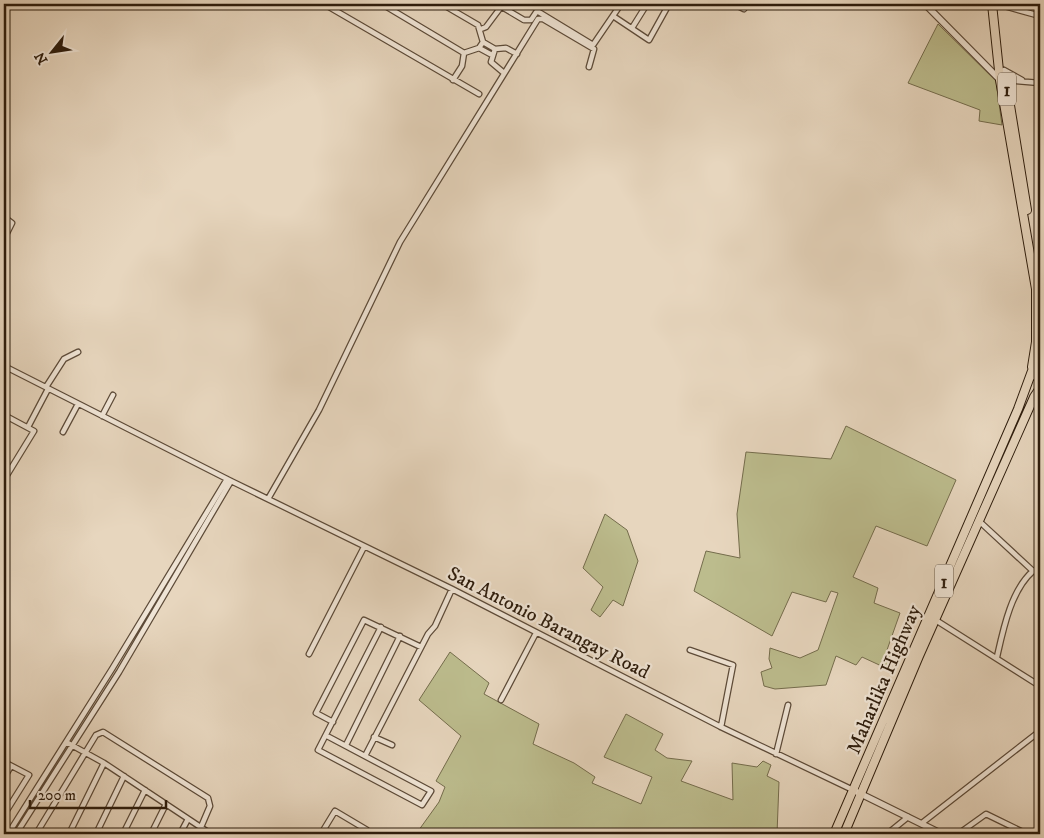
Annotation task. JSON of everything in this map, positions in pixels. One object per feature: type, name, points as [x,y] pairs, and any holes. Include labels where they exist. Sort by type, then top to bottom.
[{"type":"highway","name":"1","points":[[992,4],[1040,285]]},
{"type":"highway","name":"1","points":[[998,47],[1004,70],[1004,82],[1036,289],[1037,315],[1032,371]]},
{"type":"highway","points":[[1033,360],[1040,352]]},
{"type":"highway","points":[[1032,371],[1040,380]]},
{"type":"highway","name":"Maharlika Highway","points":[[844,834],[862,794],[1032,371]]},
{"type":"highway","name":"Maharlika Highway","points":[[834,834],[1034,397],[1040,388]]},
{"type":"street","points":[[324,4],[479,94]]},
{"type":"street","points":[[382,4],[464,53],[479,48],[483,42],[481,29],[442,4]]},
{"type":"street","points":[[481,29],[486,27],[499,5],[524,20],[531,20],[537,10],[593,45],[621,4]]},
{"type":"street","points":[[632,28],[648,4]]},
{"type":"street","points":[[613,16],[649,40],[669,4]]},
{"type":"street","points":[[734,4],[744,9],[747,4]]},
{"type":"street","points":[[925,4],[1004,82],[1022,80]]},
{"type":"street","points":[[997,4],[1040,16]]},
{"type":"street","points":[[268,499],[319,410],[400,242],[538,19],[544,18],[594,48],[589,67]]},
{"type":"street","points":[[483,42],[495,50],[506,48],[517,54]]},
{"type":"street","points":[[479,48],[492,55]]},
{"type":"street","points":[[495,50],[491,62],[494,67],[504,73]]},
{"type":"street","points":[[453,80],[462,66],[464,53]]},
{"type":"street","points":[[1004,70],[1022,80],[1040,84]]},
{"type":"street","points":[[4,218],[12,222],[4,239]]},
{"type":"street","points":[[28,427],[64,359],[78,352]]},
{"type":"street","name":"San Antonio Barangay Road","points":[[4,366],[228,480],[452,589],[721,727],[853,790]]},
{"type":"street","points":[[102,416],[113,394]]},
{"type":"street","points":[[63,432],[78,404]]},
{"type":"street","points":[[4,415],[34,431],[6,473],[4,480]]},
{"type":"street","points":[[8,834],[228,480]]},
{"type":"street","points":[[16,834],[119,672],[228,480]]},
{"type":"street","points":[[979,520],[1033,571]]},
{"type":"street","points":[[309,654],[364,547]]},
{"type":"street","points":[[997,657],[1009,611],[1027,577],[1033,571],[1040,568]]},
{"type":"street","points":[[365,756],[421,647],[435,626],[452,589]]},
{"type":"street","points":[[932,618],[997,657],[1040,686]]},
{"type":"street","points":[[334,722],[316,713],[364,620],[421,647]]},
{"type":"street","points":[[327,736],[431,790],[422,805],[318,750],[327,736],[381,627]]},
{"type":"street","points":[[501,700],[536,632]]},
{"type":"street","points":[[346,745],[400,636]]},
{"type":"street","points":[[690,650],[733,665],[721,727]]},
{"type":"street","points":[[776,754],[788,706]]},
{"type":"street","points":[[922,824],[1040,731]]},
{"type":"street","points":[[36,834],[85,752],[99,733],[113,737],[208,798],[210,806],[201,827]]},
{"type":"street","points":[[374,736],[392,745]]},
{"type":"street","points":[[66,742],[104,763],[210,834]]},
{"type":"street","points":[[4,762],[29,775],[4,816]]},
{"type":"street","points":[[69,834],[104,763]]},
{"type":"street","points":[[4,778],[11,766]]},
{"type":"street","points":[[96,834],[124,776]]},
{"type":"street","points":[[123,834],[145,790]]},
{"type":"street","points":[[853,790],[942,834]]},
{"type":"street","points":[[151,834],[166,804]]},
{"type":"street","points":[[321,834],[335,811],[367,830],[365,834]]},
{"type":"street","points":[[958,834],[986,814],[1027,834]]},
{"type":"street","points":[[887,834],[908,817]]},
{"type":"street","points":[[180,834],[188,819]]},
{"type":"street","points":[[1036,834],[1040,826]]},
{"type":"green space","points":[[938,24],[996,81],[1002,125],[979,121],[980,110],[908,83]]},
{"type":"green space","points":[[846,426],[956,480],[927,546],[876,526],[853,577],[878,588],[874,603],[900,613],[887,650],[894,655],[888,669],[862,657],[856,665],[836,656],[826,685],[775,689],[764,686],[761,672],[772,668],[769,659],[770,648],[800,658],[818,650],[838,593],[831,591],[826,602],[792,592],[772,636],[694,591],[706,551],[740,558],[737,514],[746,452],[831,459]]},
{"type":"green space","points":[[605,514],[627,530],[638,561],[623,606],[613,600],[600,617],[591,610],[603,587],[583,568]]},
{"type":"green space","points":[[450,652],[489,683],[484,694],[539,724],[533,744],[574,763],[595,777],[592,783],[641,804],[652,777],[604,757],[626,714],[663,734],[655,750],[667,758],[692,761],[681,781],[733,800],[732,763],[757,767],[763,761],[771,765],[767,776],[779,782],[777,834],[607,834],[595,829],[593,834],[416,834],[439,802],[445,787],[436,781],[461,736],[419,700]]}]
